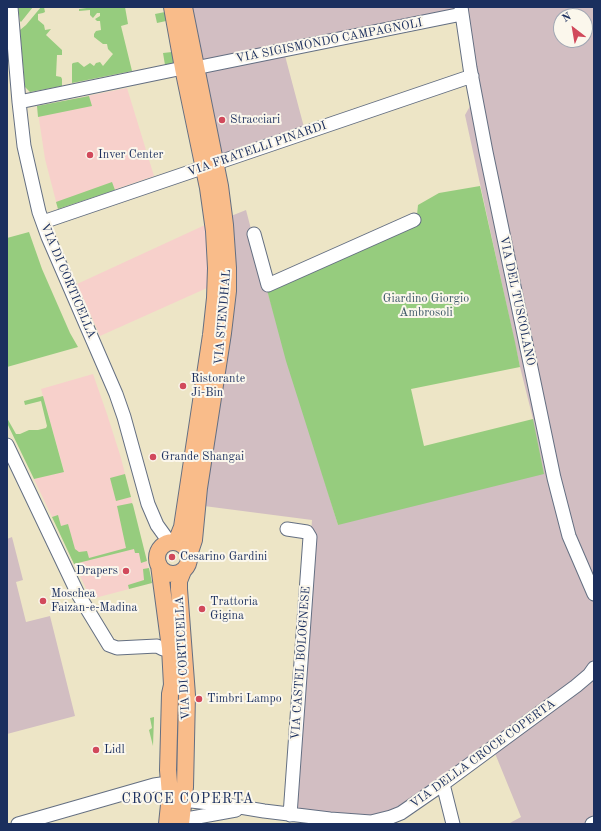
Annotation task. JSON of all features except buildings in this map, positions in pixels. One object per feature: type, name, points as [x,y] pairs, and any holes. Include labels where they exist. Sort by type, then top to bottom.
[{"type":"main road","name":"VIA STENDHAL","points":[[172,7],[189,68],[210,165],[225,225],[228,256],[228,291],[220,357],[199,488],[194,542],[189,555]]},
{"type":"main road","name":"VIA STENDHAL","points":[[184,7],[189,68]]},
{"type":"main road","name":"VIA STENDHAL","points":[[169,538],[182,527],[215,298],[216,268],[214,231],[208,188],[210,165]]},
{"type":"main road","points":[[169,538],[185,548],[189,555],[188,564],[183,571],[173,574],[164,571],[159,564],[157,557],[159,551],[169,538]]},
{"type":"main road","name":"VIA DI CORTICELLA","points":[[159,564],[170,648],[172,685],[170,694],[169,785],[177,800]]},
{"type":"main road","name":"VIA DI CORTICELLA","points":[[176,822],[187,695],[179,585],[183,571]]},
{"type":"street","name":"VIA DI CORTICELLA","points":[[11,7],[19,102],[26,159],[43,222],[116,394],[126,423],[148,504],[169,538]]},
{"type":"street","name":"VIA SIGISMONDO CAMPAGNOLI","points":[[19,102],[189,68],[462,10]]},
{"type":"street","name":"VIA DEL TUSCOLANO","points":[[462,10],[472,76],[490,168],[554,478],[569,536],[593,596]]},
{"type":"street","name":"VIA FRATELLI PINARDI","points":[[43,222],[472,76]]},
{"type":"street","points":[[254,234],[268,286],[414,220]]},
{"type":"street","points":[[7,445],[78,594],[109,645],[117,648],[157,646],[163,649],[170,648]]},
{"type":"street","name":"VIA CASTEL BOLOGNESE","points":[[287,529],[307,532],[310,537],[290,815]]},
{"type":"street","name":"VIA DELLA CROCE COPERTA","points":[[177,800],[228,805],[244,809],[290,815],[371,823],[391,817],[401,813],[443,784],[576,686],[589,675],[594,668]]},
{"type":"street","name":"VIA DELLA CROCE COPERTA","points":[[576,686],[594,676]]},
{"type":"street","points":[[443,784],[453,824]]},
{"type":"street","points":[[18,824],[154,785],[169,785]]},
{"type":"street","name":"VIA DELLA CROCE COPERTA","points":[[176,822],[244,809]]},
{"type":"shaded area","points":[[191,7],[594,7],[594,824],[508,824],[521,817],[492,746],[414,802],[373,819],[292,812],[312,520],[204,506],[231,216],[246,210],[267,290],[338,525],[533,419],[520,367],[465,115],[474,99],[460,14],[284,52],[305,131],[220,155]]},
{"type":"shaded area","points":[[127,88],[154,176],[58,209],[45,159],[37,106]]},
{"type":"shaded area","points":[[205,225],[207,288],[100,336],[77,284]]},
{"type":"shaded area","points":[[93,374],[121,458],[152,583],[91,599],[34,479],[64,471],[41,389]]},
{"type":"shaded area","points":[[12,537],[23,580],[16,582],[26,622],[50,616],[75,716],[7,734],[7,539]]},
{"type":"green space","points":[[18,7],[33,7],[21,22],[20,21]]},
{"type":"green space","points":[[41,7],[44,7],[45,12],[38,14],[38,20],[44,25],[45,30],[51,29],[46,35],[62,50],[62,55],[57,55],[56,76],[61,77],[62,86],[30,92],[25,87],[20,30]]},
{"type":"green space","points":[[94,7],[125,7],[128,24],[121,26],[132,71],[72,83],[73,63],[78,62],[84,67],[90,63],[94,66],[96,63],[100,62],[103,66],[113,54],[108,49],[107,44],[103,44],[94,37],[96,31],[101,30],[100,21],[95,19],[100,16],[100,13],[97,13],[93,18],[90,15],[90,10],[79,11],[79,9]]},
{"type":"green space","points":[[165,12],[166,21],[157,23],[155,14]]},
{"type":"green space","points":[[172,52],[174,63],[165,65],[163,53]]},
{"type":"green space","points":[[89,96],[92,106],[38,117],[37,106]]},
{"type":"green space","points":[[112,182],[115,190],[58,209],[56,202]]},
{"type":"green space","name":"Giardino Giorgio Ambrosoli","points":[[480,186],[520,367],[411,389],[424,446],[533,419],[544,474],[338,525],[286,361],[267,290],[416,225],[418,205],[439,193]]},
{"type":"green space","points":[[29,232],[42,269],[70,333],[78,347],[7,367],[7,238]]},
{"type":"green space","points":[[43,396],[64,472],[34,479],[7,423],[7,418],[16,434],[29,430],[46,428],[47,426],[41,401],[25,405],[24,401]]},
{"type":"green space","points":[[125,474],[131,497],[116,501],[110,478]]},
{"type":"green space","points":[[132,503],[147,561],[141,563],[139,553],[135,553],[134,549],[74,564],[52,517],[58,515],[61,526],[68,524],[75,549],[79,552],[87,551],[89,558],[126,548],[117,506]]},
{"type":"green space","points":[[149,568],[152,583],[129,589],[128,585],[144,580],[143,569]]},
{"type":"green space","points":[[154,717],[153,746],[149,730],[152,728],[150,718]]},
{"type":"place","name":"Stracciari","points":[[222,120]]},
{"type":"place","name":"Inver Center","points":[[90,155]]},
{"type":"place","name":"Ristorante Ji-Bin","points":[[183,386]]},
{"type":"place","name":"Grande Shangai","points":[[153,457]]},
{"type":"place","name":"Cesarino Gardini","points":[[172,557]]},
{"type":"place","name":"Drapers","points":[[126,571]]},
{"type":"place","name":"Moschea Faizan-e-Madina","points":[[43,601]]},
{"type":"place","name":"Trattoria Gigina","points":[[202,609]]},
{"type":"place","name":"Timbri Lampo","points":[[199,699]]},
{"type":"place","name":"Lidl","points":[[96,750]]},
{"type":"district","name":"CROCE COPERTA","points":[[188,799]]}]
